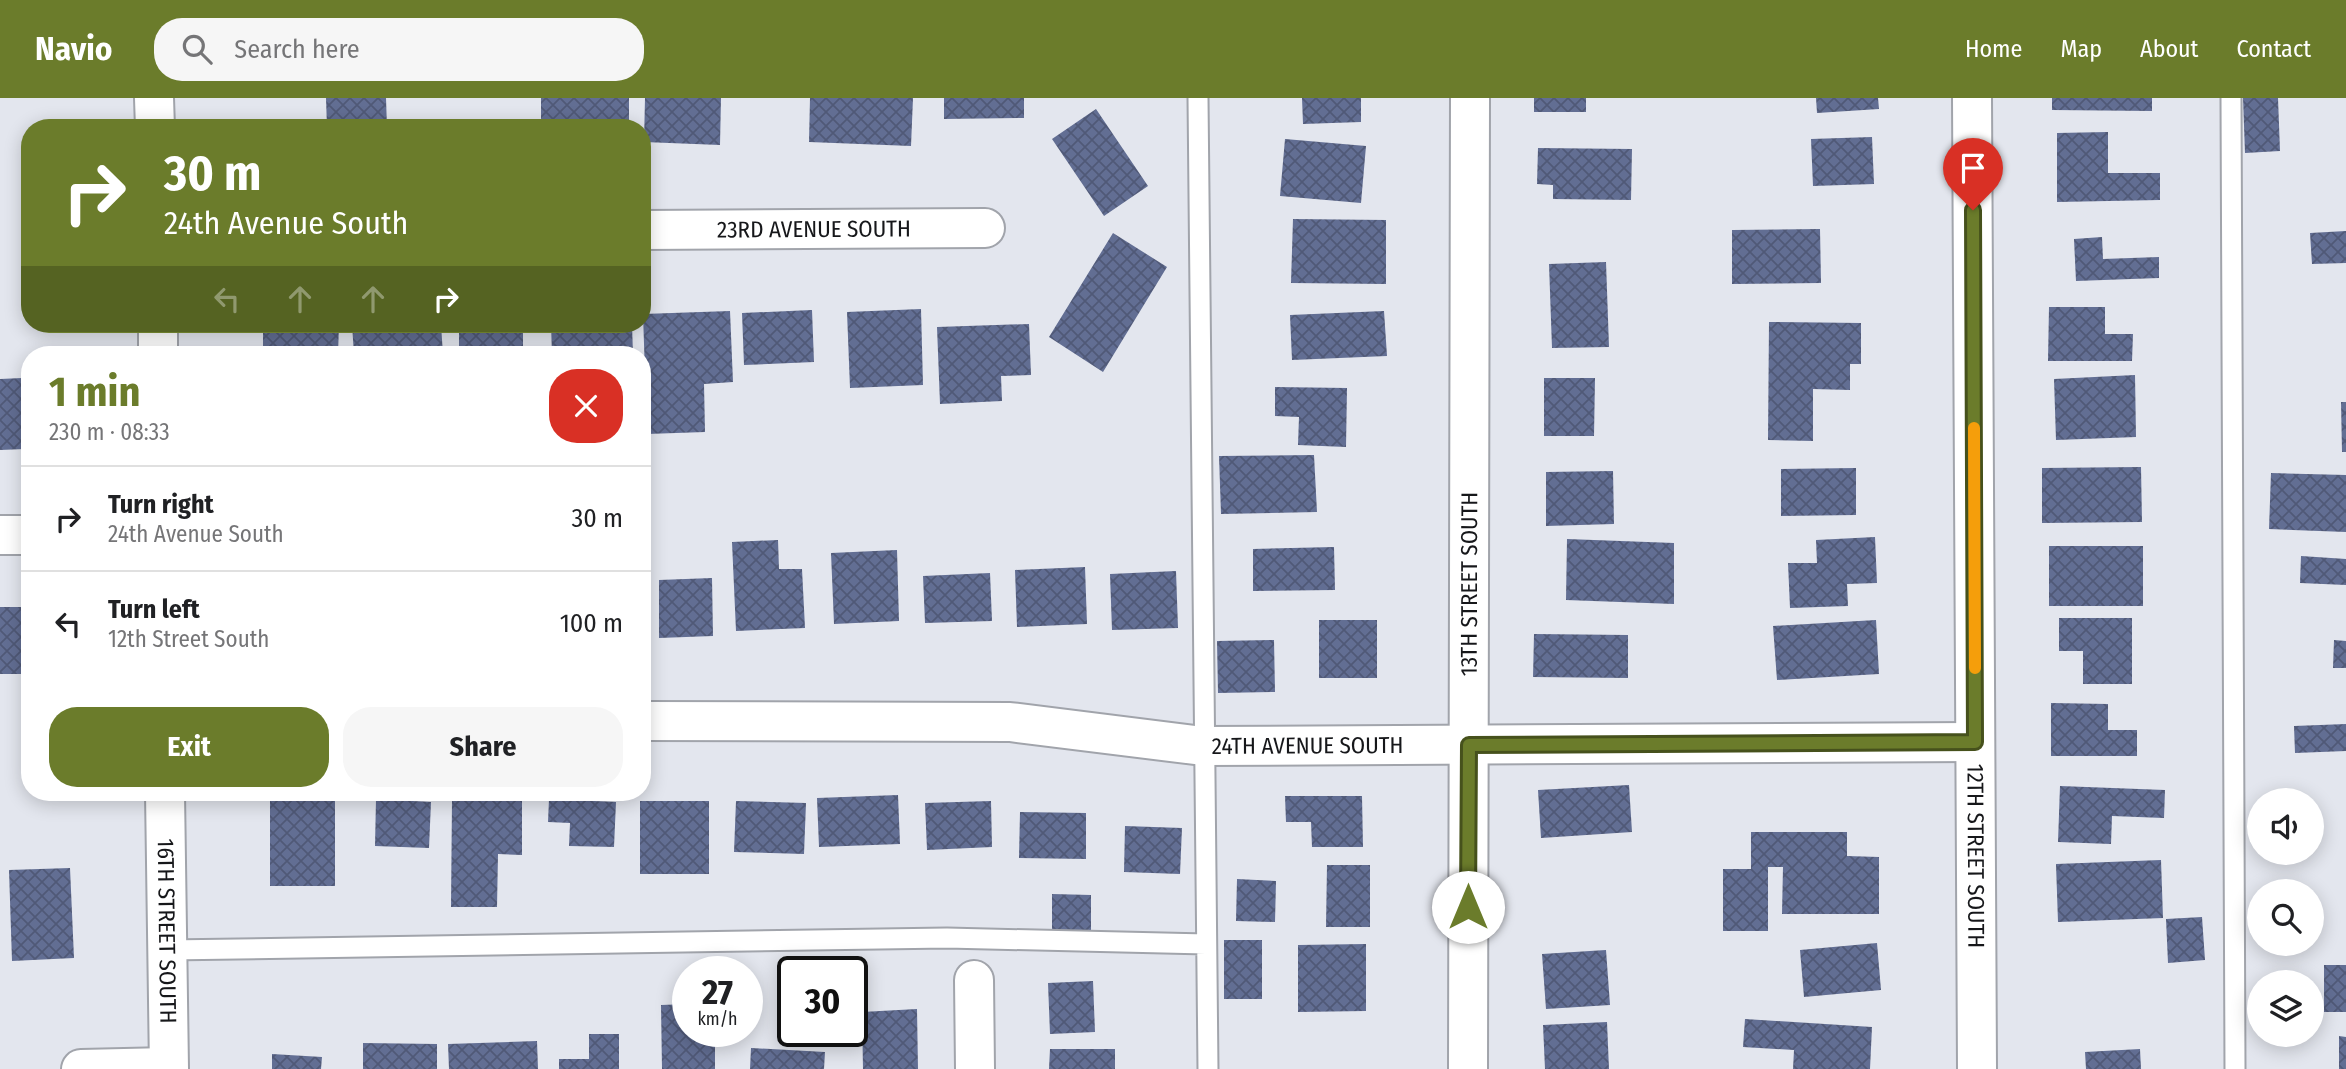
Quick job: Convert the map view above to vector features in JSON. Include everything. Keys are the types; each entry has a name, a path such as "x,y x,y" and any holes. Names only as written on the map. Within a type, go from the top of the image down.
{"street":[{"path":"154,98 155,119"},
{"name":"13TH STREET SOUTH","path":"1468,1069 1470,98"},
{"name":"12TH STREET SOUTH","path":"1972,98 1977,1069"},
{"name":"23RD AVENUE SOUTH","path":"651,230 985,228"},
{"path":"0,535 21,536"},
{"name":"24TH AVENUE SOUTH","path":"651,721 1010,722 1203,746 1975,742"},
{"name":"16TH STREET SOUTH","path":"165,801 169,1068"},
{"path":"974,980 975,1069"},
{"path":"81,1069 169,1068"}],"lane":[{"path":"1198,98 1208,1069"},
{"path":"2231,98 2235,1069"},
{"path":"167,950 947,938 1206,944"}],"building":[{"path":"326,98 386,98 387,119 327,119"},
{"path":"541,98 629,98 629,119 541,119"},
{"path":"645,98 721,98 720,145 651,142 651,119 645,119"},
{"path":"810,98 913,98 911,146 809,142"},
{"path":"944,98 1024,98 1024,118 944,119"},
{"path":"1302,98 1361,98 1361,122 1303,124"},
{"path":"1534,98 1586,98 1586,112 1534,112"},
{"path":"1816,98 1878,98 1879,109 1817,113"},
{"path":"2052,98 2152,98 2152,111 2052,110"},
{"path":"2243,98 2278,98 2280,151 2245,153"},
{"path":"1096,109 1148,186 1104,216 1052,139"},
{"path":"2108,132 2108,173 2160,173 2160,200 2057,202 2057,133"},
{"path":"1872,137 1874,184 1813,186 1811,139"},
{"path":"1285,139 1366,146 1361,203 1280,196"},
{"path":"1538,148 1632,149 1631,200 1553,199 1553,185 1537,184"},
{"path":"1293,219 1386,220 1386,284 1291,283"},
{"path":"1820,229 1821,283 1732,284 1732,230"},
{"path":"2346,231 2346,263 2312,264 2310,233"},
{"path":"1113,233 1167,267 1103,372 1049,337"},
{"path":"2102,237 2103,259 2159,257 2159,278 2076,281 2074,239"},
{"path":"1606,262 1609,347 1552,348 1549,264"},
{"path":"2049,307 2105,307 2105,334 2133,334 2132,361 2048,361"},
{"path":"921,309 923,385 850,388 847,312"},
{"path":"812,310 814,362 744,365 742,313"},
{"path":"730,311 733,382 704,384 705,432 651,434 651,346 644,346 644,333 651,333 651,314"},
{"path":"1384,311 1387,356 1292,360 1290,315"},
{"path":"1769,322 1861,323 1861,364 1850,364 1850,390 1813,389 1813,441 1768,440"},
{"path":"1029,324 1031,375 1001,376 1002,401 940,404 937,327"},
{"path":"263,333 339,333 338,346 263,346"},
{"path":"353,333 442,333 442,346 353,346"},
{"path":"459,333 523,333 523,346 459,346"},
{"path":"551,333 632,333 633,346 552,346"},
{"path":"2135,375 2136,437 2056,440 2054,379"},
{"path":"21,378 21,449 0,450 0,379"},
{"path":"1544,378 1595,378 1594,436 1544,436"},
{"path":"1275,387 1347,388 1346,447 1298,445 1299,417 1275,416"},
{"path":"2341,402 2346,402 2346,452 2342,452"},
{"path":"1314,455 1317,512 1221,514 1219,456"},
{"path":"2141,467 2142,522 2042,523 2042,468"},
{"path":"1856,468 1856,515 1781,516 1781,469"},
{"path":"1613,471 1614,524 1546,526 1546,472"},
{"path":"2271,473 2346,475 2346,532 2269,529"},
{"path":"1875,537 1877,583 1847,584 1848,606 1790,608 1788,563 1817,563 1816,540"},
{"path":"1567,539 1674,543 1674,604 1566,600"},
{"path":"778,540 779,569 802,569 805,628 736,631 732,542"},
{"path":"2049,546 2143,546 2143,606 2049,606"},
{"path":"1334,547 1335,590 1253,591 1253,549"},
{"path":"897,550 899,621 834,624 831,553"},
{"path":"2301,556 2346,559 2346,585 2300,583"},
{"path":"1085,567 1087,624 1017,627 1015,570"},
{"path":"1176,571 1178,628 1112,630 1110,574"},
{"path":"990,573 992,621 925,623 923,576"},
{"path":"712,578 713,636 659,638 659,580"},
{"path":"0,607 21,607 21,674 0,674"},
{"path":"2059,618 2132,618 2132,684 2083,684 2083,651 2059,651"},
{"path":"1319,620 1377,620 1377,678 1319,678"},
{"path":"1876,620 1879,674 1777,680 1773,626"},
{"path":"1534,634 1628,635 1628,678 1533,677"},
{"path":"1274,640 1275,692 1218,693 1217,641"},
{"path":"2334,640 2346,641 2346,668 2333,668"},
{"path":"2051,703 2108,704 2108,730 2137,730 2137,756 2051,756"},
{"path":"2346,724 2346,751 2295,753 2294,726"},
{"path":"1629,785 1632,832 1541,838 1538,790"},
{"path":"2060,786 2165,790 2164,818 2112,816 2111,844 2058,842"},
{"path":"898,795 900,844 819,847 817,798"},
{"path":"1285,796 1362,796 1363,847 1312,847 1311,822 1286,822"},
{"path":"270,801 335,801 335,886 270,886"},
{"path":"376,801 431,802 429,848 375,846"},
{"path":"452,801 522,801 522,855 498,854 497,907 451,907"},
{"path":"549,801 616,802 614,847 569,846 570,823 548,822"},
{"path":"640,801 709,801 709,874 640,874"},
{"path":"736,801 806,803 804,854 734,852"},
{"path":"991,801 992,847 927,850 925,803"},
{"path":"1020,812 1086,813 1086,859 1019,858"},
{"path":"1125,826 1182,828 1180,874 1124,872"},
{"path":"1751,832 1847,832 1847,856 1879,857 1879,914 1782,914 1783,867 1768,867 1768,931 1723,931 1723,869 1751,869"},
{"path":"2161,860 2163,918 2058,922 2056,864"},
{"path":"1327,865 1370,865 1370,927 1326,927"},
{"path":"70,868 74,958 12,961 9,870"},
{"path":"1237,879 1276,881 1275,922 1236,921"},
{"path":"1052,894 1091,895 1091,936 1052,936"},
{"path":"2202,917 2205,960 2168,963 2166,919"},
{"path":"1224,940 1262,940 1262,999 1224,999"},
{"path":"1877,943 1881,990 1804,997 1800,950"},
{"path":"1366,944 1366,1011 1298,1012 1298,945"},
{"path":"1606,950 1610,1005 1546,1009 1542,954"},
{"path":"2324,965 2346,965 2346,1012 2324,1012"},
{"path":"1093,981 1095,1032 1050,1034 1048,983"},
{"path":"661,1005 672,1005 672,1047 715,1047 715,1069 662,1069"},
{"path":"917,1009 918,1069 863,1069 863,1047 868,1047 868,1012"},
{"path":"1745,1019 1872,1027 1870,1069 1793,1069 1794,1050 1743,1047"},
{"path":"1607,1022 1609,1069 1545,1069 1543,1025"},
{"path":"589,1034 619,1034 619,1069 559,1069 559,1059 589,1059"},
{"path":"2339,1036 2346,1037 2346,1069 2339,1069"},
{"path":"537,1041 538,1069 449,1069 448,1044"},
{"path":"363,1043 437,1044 437,1069 363,1069"},
{"path":"751,1048 825,1052 824,1069 750,1069"},
{"path":"1050,1049 1115,1049 1115,1069 1049,1069"},
{"path":"2140,1049 2141,1069 2086,1069 2085,1052"},
{"path":"272,1054 322,1057 321,1069 272,1069"}],"slow traffic":[{"path":"1974,428 1975,668"}],"route":[{"path":"1468,907 1469,745 1975,742 1973,210"}]}
